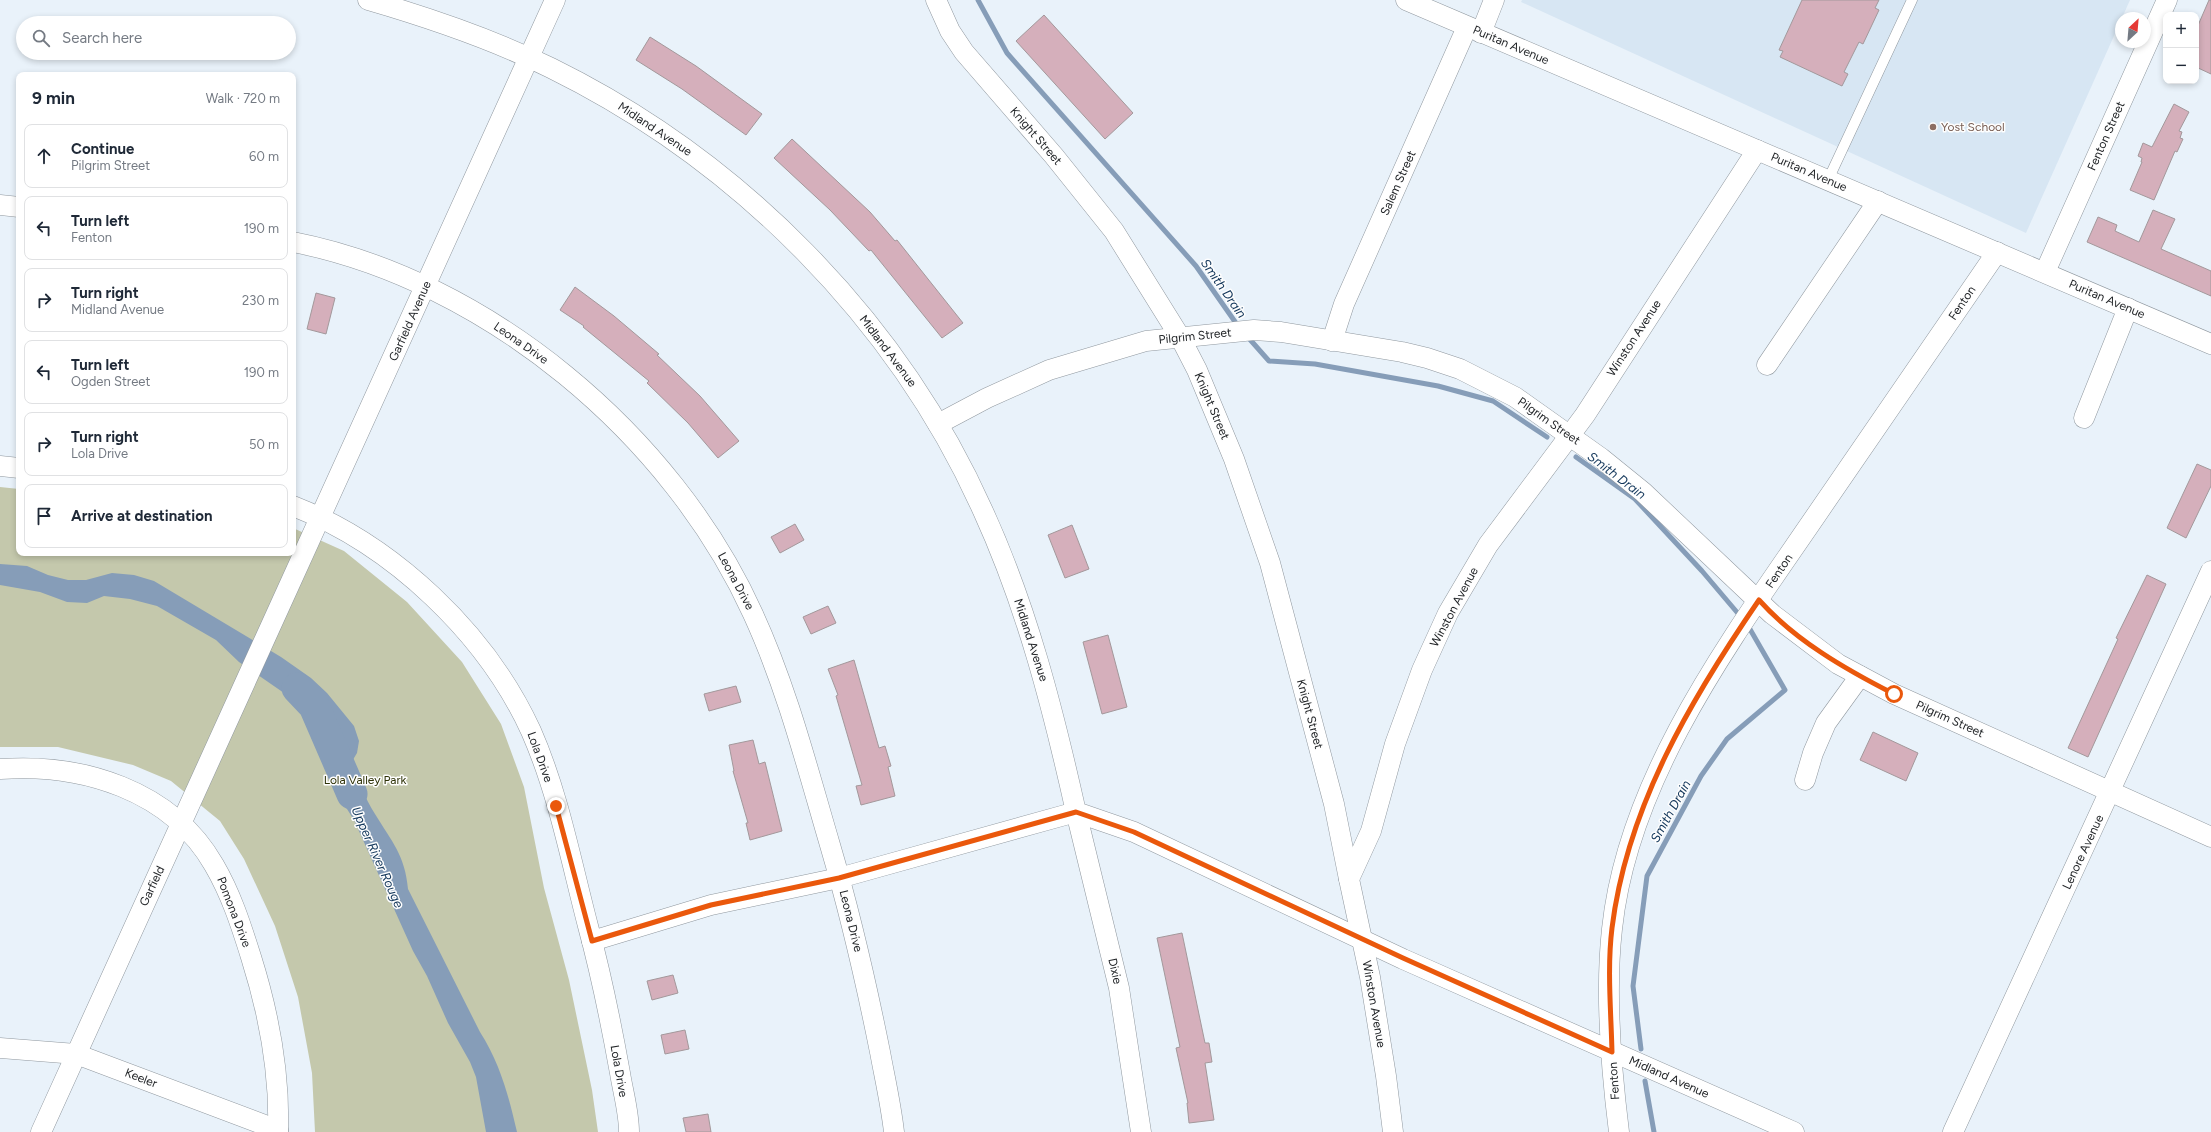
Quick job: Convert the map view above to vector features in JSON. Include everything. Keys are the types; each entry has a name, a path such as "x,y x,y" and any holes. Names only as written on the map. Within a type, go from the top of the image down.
{"street":[{"name":"Midland Avenue","path":"368,0 463,31 529,58 601,94 641,118 698,158 751,201 804,251 852,304 895,358 938,424 984,512 1020,604 1041,668 1076,812 1134,832 1361,938 1612,1052 1794,1132"},
{"name":"Garfield Avenue","path":"264,640 555,0"},
{"name":"Knight Street","path":"936,0 950,31 964,52 1054,156 1114,231 1180,337 1197,370 1234,459 1270,563 1334,804 1349,879"},
{"name":"Puritan Avenue","path":"1406,0 2211,344"},
{"name":"Salem Street","path":"1332,341 1344,304 1474,30 1494,0"},
{"name":"Fenton Street","path":"2045,272 2167,0"},
{"name":"Winston Avenue","path":"1393,1132 1385,1068 1349,879 1371,831 1395,744 1422,670 1448,613 1488,545 1570,436 1757,150"},
{"path":"1768,365 1878,201"},
{"path":"0,205 16,207"},
{"name":"Leona Drive","path":"296,243 357,259 449,298 491,322 532,349 569,378 605,410 639,444 693,510 736,580 772,657 796,727 839,878 866,982 894,1132"},
{"name":"Fenton","path":"1619,1132 1612,1052 1610,986 1612,928 1621,877 1636,826 1655,777 1680,726 1759,600 1997,252"},
{"path":"2084,418 2128,308"},
{"name":"Pilgrim Street","path":"938,424 987,398 1048,370 1146,341 1180,337 1254,330 1281,332 1402,352 1460,370 1515,397 1570,436 1643,492 1731,577 1759,600 1772,614 1819,651 1860,676 2110,792 2211,837"},
{"path":"0,466 16,468"},
{"name":"Lola Drive","path":"296,507 320,517 368,543 415,581 469,636 506,685 531,731 547,772 610,1014 629,1132"},
{"name":"Lenore Avenue","path":"1953,1132 2211,571"},
{"name":"Garfield","path":"41,1132 264,640"},
{"path":"1805,780 1813,753 1826,723 1860,676"},
{"name":"Pomona Drive","path":"0,769 43,769 95,778 125,787 152,801 181,823 196,838 214,863 227,889 238,915 260,988 273,1041 278,1087 278,1131"},
{"path":"592,941 711,905 839,878 1076,812"},
{"name":"Dixie","path":"1076,812 1119,988 1141,1132"},
{"name":"Keeler","path":"0,1048 76,1054 278,1131"}],"lane":[{"path":"1828,180 1912,0"}],"shaded area":[{"name":"Yost School","path":"1522,0 2130,0 2125,12 2115,12 2115,34 2026,233 1521,2"}],"green space":[{"name":"Lola Valley Park","path":"0,487 16,489 16,556 296,556 296,529 344,551 407,602 462,662 501,724 524,787 544,888 569,980 592,1090 598,1132 315,1132 312,1073 298,997 275,926 244,859 220,821 171,781 133,765 58,747 0,747"}],"water":[{"path":"0,564 27,566 48,575 68,580 86,580 112,573 134,575 154,581 281,657 311,678 327,693 354,726 359,741 357,753 351,763 368,802 397,849 404,867 408,889 493,1056 507,1093 517,1132 486,1132 476,1077 470,1062 448,1023 427,976 413,951 354,820 333,787 330,775 337,749 334,736 310,711 239,662 216,640 157,606 130,599 104,596 87,603 67,602 40,592 0,585"}],"building":[{"path":"1802,0 1879,0 1875,8 1879,10 1863,44 1859,42 1844,72 1848,74 1842,86 1780,57 1783,51 1779,50"},
{"path":"2209,0 2211,0 2211,74 2199,68 2199,23"},
{"path":"1044,15 1133,113 1105,139 1016,41"},
{"path":"650,37 696,66 762,114 746,135 682,89 636,60"},
{"path":"2174,104 2189,112 2179,131 2182,132 2180,138 2183,139 2177,152 2175,151 2154,200 2130,190 2142,162 2142,158 2138,156 2143,143 2152,147"},
{"path":"792,139 870,212 895,241 897,240 963,323 942,338 871,250 869,251 830,210 774,158"},
{"path":"2153,210 2175,219 2161,249 2211,271 2211,296 2087,242 2098,217 2117,225 2115,231 2139,242"},
{"path":"575,287 614,316 659,354 657,355 700,396 739,441 718,458 688,423 647,383 649,381 583,327 584,326 560,310"},
{"path":"316,293 335,298 326,334 307,329"},
{"path":"2197,464 2211,470 2211,486 2186,538 2167,528"},
{"path":"795,524 804,540 780,553 771,537"},
{"path":"1072,525 1089,569 1065,578 1048,535"},
{"path":"2147,575 2166,584 2088,757 2068,748 2118,639 2116,638"},
{"path":"828,606 836,623 811,634 803,617"},
{"path":"1108,635 1127,707 1102,714 1083,642"},
{"path":"854,660 879,748 885,746 891,766 888,767 895,796 861,805 856,786 862,785 836,696 838,695 828,669"},
{"path":"736,686 741,702 709,711 704,694"},
{"path":"1873,732 1918,753 1906,781 1860,760"},
{"path":"753,740 759,764 765,762 782,831 750,840 746,823 748,823 733,771 729,745"},
{"path":"1182,933 1205,1043 1209,1043 1212,1062 1205,1063 1214,1120 1189,1123 1188,1103 1176,1048 1180,1047 1157,938"},
{"path":"673,975 678,993 652,1000 647,981"},
{"path":"685,1030 689,1049 665,1054 661,1035"},
{"path":"708,1114 711,1132 686,1132 683,1118"}],"waterway":[{"name":"Smith Drain","path":"978,0 1007,53 1196,266 1238,326"},
{"name":"Smith Drain","path":"1246,335 1269,361 1315,364 1438,386 1493,401 1547,437"},
{"name":"Smith Drain","path":"1576,457 1635,499 1702,571 1741,617"},
{"name":"Smith Drain","path":"1641,1049 1633,986 1647,876 1701,776 1727,739 1785,690 1747,624"},
{"name":"Upper River Rouge","path":"297,688 314,706 352,794"},
{"name":"Smith Drain","path":"1645,1081 1654,1132"}],"place":[{"name":"Yost School","path":"1933,127"}],"route":[{"path":"556,806 592,941 711,905 839,878 1076,812 1134,832 1403,958 1612,1052 1610,986 1612,928 1621,877 1636,826 1655,777 1680,726 1742,624 1759,600 1772,614 1819,651 1838,664 1894,694"}]}
